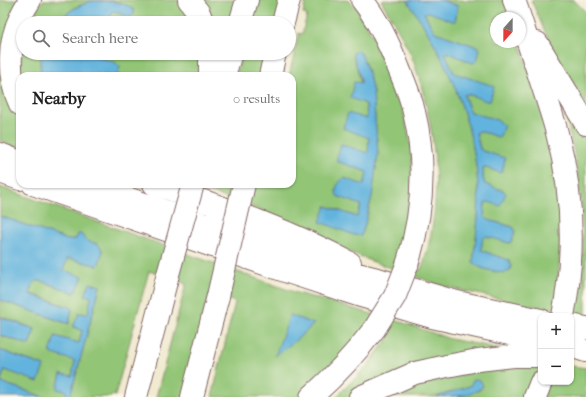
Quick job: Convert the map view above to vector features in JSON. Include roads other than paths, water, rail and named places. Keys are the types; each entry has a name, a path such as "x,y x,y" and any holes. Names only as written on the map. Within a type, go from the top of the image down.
{"highway":[{"path":"22,16 30,0"},
{"path":"190,0 200,16"},
{"path":"242,16 247,0"},
{"path":"285,16 289,0"},
{"path":"311,397 340,370 362,345 375,328 395,296 408,265 419,220 422,186 422,162 419,135 414,111 389,44 362,0"},
{"path":"516,6 586,124"},
{"path":"516,6 536,68 547,96 562,153 570,211 570,274 564,313"},
{"path":"16,30 10,58 12,80 16,92"},
{"path":"210,60 210,72"},
{"path":"225,72 229,60"},
{"path":"271,72 273,60"},
{"path":"0,154 16,160"},
{"path":"0,172 16,178"},
{"path":"45,188 269,266 361,296 432,317 538,340"},
{"path":"98,188 325,266 381,280 457,302 538,319"},
{"path":"165,188 254,219 290,234 331,252 381,280"},
{"path":"136,397 192,188"},
{"path":"192,397 218,296 243,188"},
{"path":"574,326 586,328"},
{"path":"574,347 586,351"},
{"path":"574,358 577,358 586,354"},
{"path":"360,397 415,373 478,360 514,356 538,356"},
{"path":"535,397 540,385"}],"water":[{"path":"407,0 441,0 458,6 455,22 429,12 424,13 435,32 480,49 477,61 473,63 446,52 445,53 454,73 494,86 489,102 468,94 464,95 470,112 497,120 504,125 500,136 498,137 480,131 476,133 480,149 505,158 501,173 483,167 483,178 485,184 506,193 500,206 489,202 485,203 484,216 488,220 513,227 515,231 512,241 509,243 485,236 483,237 481,250 509,260 511,265 510,271 504,273 487,270 479,267 473,262 477,224 478,186 471,136 464,112 445,65 434,43"},
{"path":"91,1 114,2 125,4 130,7 134,10 134,14 127,16 112,11 110,16 64,16 81,5"},
{"path":"357,50 361,53 369,75 373,93 378,154 372,196 361,236 354,235 320,222 326,206 357,217 361,205 337,196 336,191 338,184 344,178 364,185 367,172 336,161 341,144 368,153 369,138 343,128 348,113 367,119 366,104 350,98 354,82 362,83 353,55 353,53"},
{"path":"108,60 116,63 120,67 118,72 41,72 40,61"},
{"path":"0,216 68,240 76,239 78,234 81,234 87,241 98,244 103,251 98,266 68,258 63,270 83,277 75,293 41,281 36,281 32,285 30,294 72,308 69,324 0,300"},
{"path":"90,283 100,286 70,397 65,397 67,391 57,389 61,374 72,376 75,361 50,353 55,336 79,343 82,330 73,327 79,313 88,314 91,297 85,295"},
{"path":"290,315 314,324 275,356"},
{"path":"0,317 35,329 29,345 0,335"},
{"path":"0,350 44,366 38,382 5,370 0,382"},
{"path":"474,379 480,380 483,386 479,390 461,396 436,397 470,386"},
{"path":"0,382 44,397 0,397"}]}
